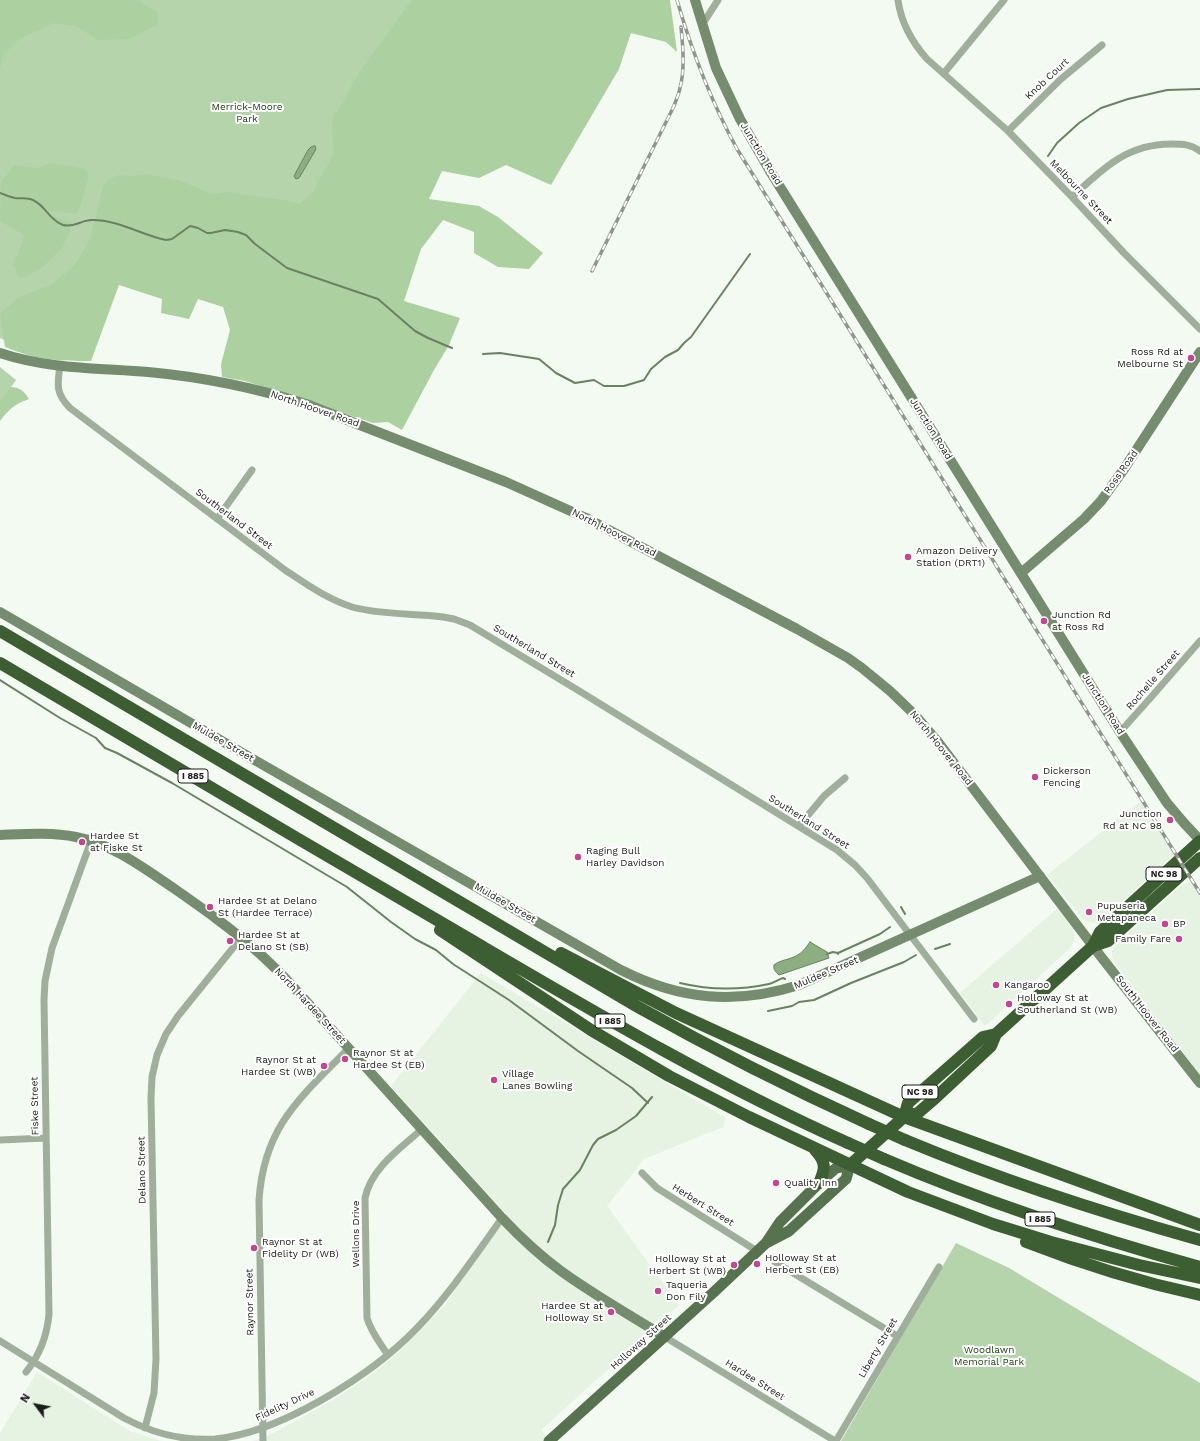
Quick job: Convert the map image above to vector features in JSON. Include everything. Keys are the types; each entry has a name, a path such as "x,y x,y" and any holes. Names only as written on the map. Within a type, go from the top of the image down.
{"highway":[{"name":"I 885","path":"0,631 690,1036 806,1096 905,1140 984,1171 1047,1194 1112,1215 1200,1240"},
{"name":"I 885","path":"0,663 379,887 678,1059 802,1123 953,1187 1038,1218 1104,1240 1200,1267"},
{"name":"Holloway Street","path":"850,1165 904,1117 918,1114 991,1046 996,1034 1093,946 1100,932 1200,841"},
{"name":"Holloway Street","path":"1093,946 1108,941 1200,858"},
{"path":"379,887 465,948 616,1046 692,1089 815,1149 908,1192 965,1214 1021,1233 1146,1267 1200,1278"},
{"path":"514,934 553,949 683,1016 904,1117 1200,1225"},
{"name":"Holloway Street","path":"904,1117 908,1103 920,1092 983,1037 996,1034"},
{"path":"933,1100 931,1113 932,1120 943,1130"},
{"path":"815,1149 821,1157 824,1166 820,1183"},
{"path":"965,1214 1005,1234 1076,1261 1200,1295"}],"main road":[{"name":"Holloway Street","path":"549,1441 665,1337 766,1243 789,1231 846,1179 850,1165 836,1168 780,1222 766,1243"}],"street":[{"name":"Junction Road","path":"695,0 716,68 740,119 770,171 1120,732 1167,803 1200,841"},
{"path":"702,25 718,0"},
{"name":"Melbourne Street","path":"898,0 902,16 912,39 927,58 1008,132 1200,329"},
{"path":"944,73 1004,0"},
{"name":"Knob Court","path":"1008,132 1062,79 1102,45"},
{"path":"1072,197 1113,161 1137,148 1161,144 1178,144 1190,145 1200,151"},
{"name":"Ross Road","path":"1021,573 1084,519 1101,501 1124,469 1200,352"},
{"name":"North Hoover Road","path":"0,353 23,360 60,366 148,372 235,384 278,395 353,421 512,485 573,512 631,540 823,643 848,658 874,678 902,702 922,723 950,757 1093,946"},
{"name":"Southerland Street","path":"60,366 58,390 62,400 70,408 298,578 336,601 352,607 454,619 483,632 837,850 856,865 974,1019"},
{"path":"217,518 252,470"},
{"name":"Muldee Street","path":"0,612 238,751 621,970 663,987 696,996 722,998 748,997 773,992 811,981 1040,876"},
{"name":"Rochelle Street","path":"1120,732 1200,641"},
{"path":"799,826 824,796 845,778"},
{"name":"North Hardee Street","path":"0,835 46,834 77,837 105,846 134,861 215,918 259,953 287,980 502,1218 528,1244 560,1271 665,1337"},
{"name":"Fiske Street","path":"26,1372 34,1361 46,1335 49,1314 44,1000 46,974 52,948 91,841"},
{"name":"Delano Street","path":"145,1428 154,1393 156,1359 151,1098 152,1077 157,1055 166,1034 178,1016 241,938"},
{"name":"South Hoover Road","path":"1093,946 1200,1083"},
{"name":"Raynor Street","path":"263,1441 258,1200 264,1166 274,1137 292,1108 314,1083 349,1048"},
{"name":"Wellons Drive","path":"388,1355 378,1342 368,1318 365,1198 375,1174 422,1129"},
{"path":"0,1140 46,1138"},
{"name":"Herbert Street","path":"642,1173 657,1188 757,1251"},
{"name":"Fidelity Drive","path":"0,1341 124,1418 145,1428 182,1438 224,1438 263,1428 310,1406 368,1371 417,1328 439,1304 462,1276 502,1218"},
{"path":"775,1262 897,1336"},
{"name":"Liberty Street","path":"835,1441 939,1267"},
{"name":"Hardee Street","path":"665,1337 835,1441"}],"shaded area":[{"path":"0,0 139,0 157,12 158,24 130,39 98,40 76,26 54,23 19,39 3,55 0,70"},
{"path":"412,0 670,0 677,52 666,42 631,33 619,69 551,185 506,165 479,178 442,171 429,199 479,206 498,217 543,253 529,269 498,267 474,253 474,232 443,220 421,249 404,301 460,318 449,345 402,430 388,422 373,423 245,381 222,377 221,364 230,330 223,307 198,299 189,319 161,313 162,299 119,285 91,361 47,359 27,355 5,347 0,314 18,298 52,284 75,265 90,239 102,190 107,180 119,175 131,176 145,174 179,180 212,194 227,192 290,201 299,204 313,192 334,152 332,132 333,118 362,68"},
{"path":"315,146 315,151 299,178 296,179 294,176 308,150"},
{"path":"50,163 85,169 89,175 81,204 76,214 53,211 45,213 71,223 69,234 61,249 43,267 24,278 17,276 16,268 12,265 23,242 24,235 0,221 1,182 14,165 38,168"},
{"path":"10,387 21,390 29,399 13,407 0,421 0,401"},
{"path":"1141,801 1174,854 1103,919 1093,923 1086,921 1047,875"},
{"path":"1191,881 1200,896 1200,1075 1115,963 1112,956 1114,947 1179,887"},
{"path":"1058,908 1073,929 1075,936 1070,948 985,1026 960,993"},
{"path":"810,942 827,952 829,958 779,975 776,972 774,965 798,955"},
{"path":"481,973 726,1118 723,1127 644,1159 607,1206 679,1305 541,1430 551,1441 253,1441 272,1434 338,1397 390,1360 444,1306 507,1215 391,1086"},
{"path":"37,1372 130,1431 161,1441 0,1441 0,1433"}],"green space":[{"name":"Merrick-Moore Park","path":"118,0 460,0 308,226 131,225 4,340 0,338 0,36"},
{"path":"0,367 16,380 0,403"},
{"name":"Woodlawn Memorial Park","path":"956,1243 1009,1268 1200,1383 1200,1441 841,1441"}],"waterway":[{"path":"1048,156 1057,143 1079,123 1101,108 1128,99 1167,90 1200,89"},
{"path":"0,193 9,197 31,199 41,206 54,220 67,226 88,220 112,222 166,240 172,239 190,226 207,233 225,230 238,232 246,235 255,244 287,268 378,299 415,331 452,348"},
{"path":"483,354 500,353 539,359 556,373 575,383 594,380 604,386 624,386 644,380 651,369 665,357 678,350 691,337 750,254"},
{"path":"0,680 60,718 96,738 105,748 172,783 347,887 415,939 436,950 453,964 509,1000 578,1051 632,1088 648,1103"},
{"path":"901,907 905,914"},
{"path":"838,954 880,934 890,927"},
{"path":"935,949 950,944"},
{"path":"827,954 833,952 838,953"},
{"path":"768,1011 792,1006 799,1002 814,1000 851,983 904,962 916,955"},
{"path":"680,983 702,987 736,988 769,984 783,978 785,979"},
{"path":"548,1242 555,1225 558,1205 563,1189 580,1170 593,1145 598,1139 616,1130 636,1116 652,1097"}],"railway":[{"path":"677,0 703,76 737,149 1200,893"},
{"path":"592,271 674,106 680,90 683,66 681,27"}],"place":[{"name":"Ross Rd at Melbourne St","path":"1191,358"},
{"name":"Amazon Delivery Station (DRT1)","path":"908,557"},
{"name":"Junction Rd at Ross Rd","path":"1044,621"},
{"name":"Dickerson Fencing","path":"1035,777"},
{"name":"Junction Rd at NC 98","path":"1170,820"},
{"name":"Hardee St at Fiske St","path":"82,842"},
{"name":"Raging Bull Harley Davidson","path":"578,857"},
{"name":"Hardee St at Delano St (Hardee Terrace)","path":"210,907"},
{"name":"Pupuseria Metapaneca","path":"1089,912"},
{"name":"BP","path":"1165,924"},
{"name":"Family Fare","path":"1179,939"},
{"name":"Hardee St at Delano St (SB)","path":"230,941"},
{"name":"Kangaroo","path":"996,985"},
{"name":"Holloway St at Southerland St (WB)","path":"1009,1004"},
{"name":"Raynor St at Hardee St (EB)","path":"345,1059"},
{"name":"Raynor St at Hardee St (WB)","path":"324,1066"},
{"name":"Village Lanes Bowling","path":"494,1080"},
{"name":"Quality Inn","path":"776,1183"},
{"name":"Raynor St at Fidelity Dr (WB)","path":"254,1248"},
{"name":"Holloway St at Herbert St (EB)","path":"757,1264"},
{"name":"Holloway St at Herbert St (WB)","path":"734,1265"},
{"name":"Taqueria Don Fily","path":"658,1291"},
{"name":"Hardee St at Holloway St","path":"611,1312"}]}
